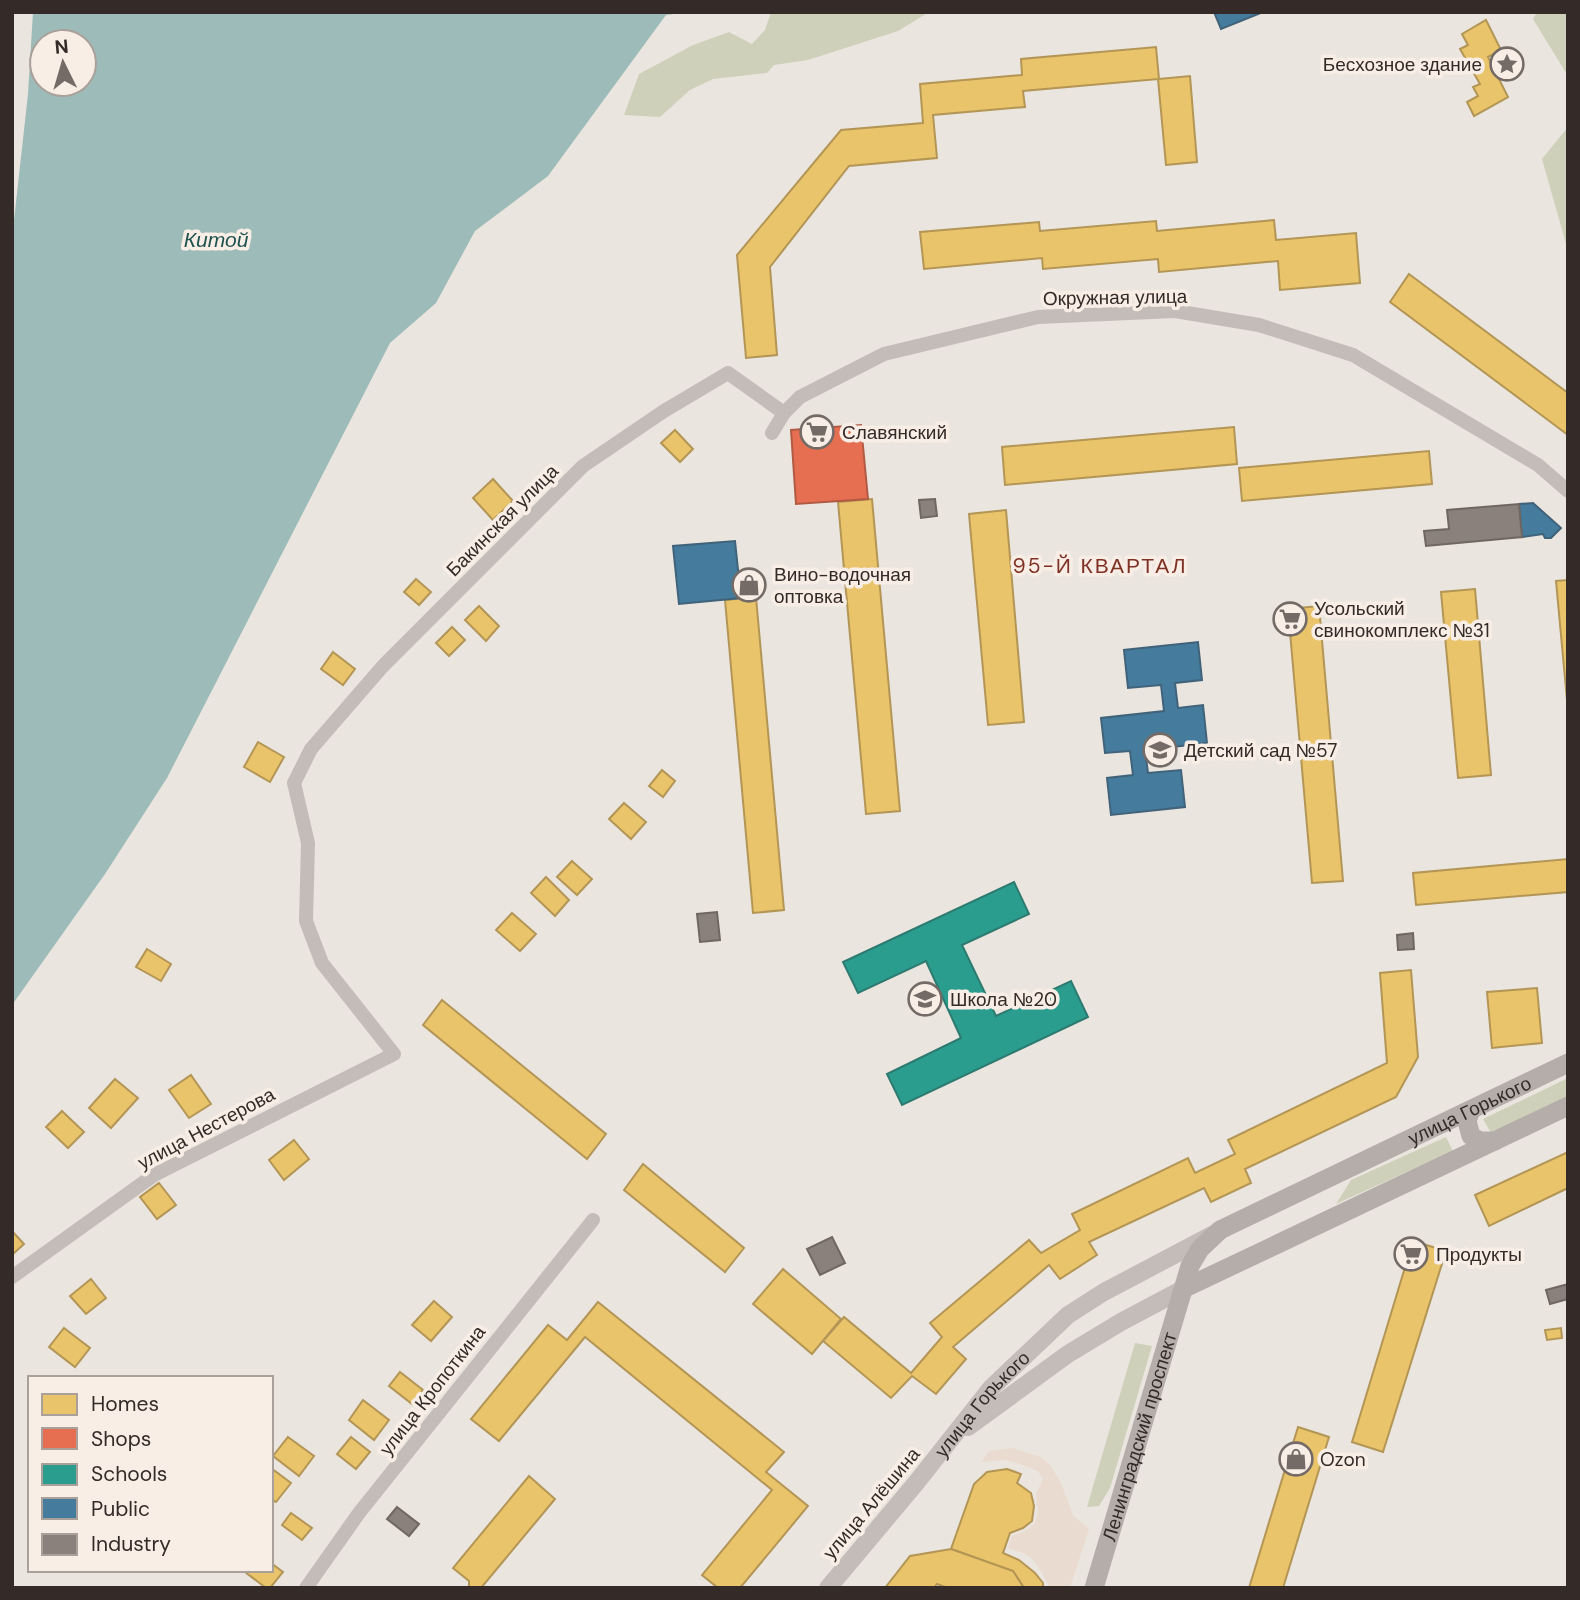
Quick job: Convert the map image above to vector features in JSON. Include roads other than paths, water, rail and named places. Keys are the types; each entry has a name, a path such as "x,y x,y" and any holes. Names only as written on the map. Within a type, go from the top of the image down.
{"main road":[{"name":"улица Горького","path":"1185,1287 1190,1266 1200,1249 1220,1230 1568,1063"},
{"name":"улица Горького","path":"1185,1287 1568,1106"},
{"path":"1471,1110 1467,1121 1471,1136 1480,1141 1495,1141"},
{"name":"Ленинградский проспект","path":"1094,1588 1185,1287"}],"street":[{"name":"Окружная улица","path":"783,413 800,397 884,354 1038,317 1175,311 1259,326 1353,355 1538,465 1568,491"},
{"name":"Бакинская улица","path":"394,1054 323,963 306,921 308,843 294,783 311,749 383,666 583,466 664,411 727,373 783,413"},
{"path":"772,433 783,413"},
{"name":"улица Нестерова","path":"12,1277 154,1175 394,1054"},
{"name":"улица Кропоткина","path":"306,1588 359,1513 593,1220"},
{"name":"улица Горького","path":"946,1444 992,1388 1068,1315 1104,1292 1220,1230"},
{"name":"улица Горького","path":"946,1444 1068,1354 1185,1287"},
{"name":"улица Алёшина","path":"828,1588 946,1444"}],"water":[{"name":"Китой","path":"33,12 689,12 666,15 548,176 475,231 436,303 390,343 167,778 105,874 12,1005 12,238 28,94 28,98 98,98 98,28 32,28"}],"place":[{"name":"Бесхозное здание","path":"1507,64"},
{"name":"Славянский","path":"817,432"},
{"name":"Вино-водочная оптовка","path":"749,585"},
{"name":"Усольский свинокомплекс №31","path":"1290,619"},
{"name":"Детский сад №57","path":"1160,750"},
{"name":"Школа №20","path":"925,999"},
{"name":"Продукты","path":"1411,1254"},
{"name":"Ozon","path":"1296,1459"}],"district":[{"name":"95-Й КВАРТАЛ","path":"1100,566"}]}
